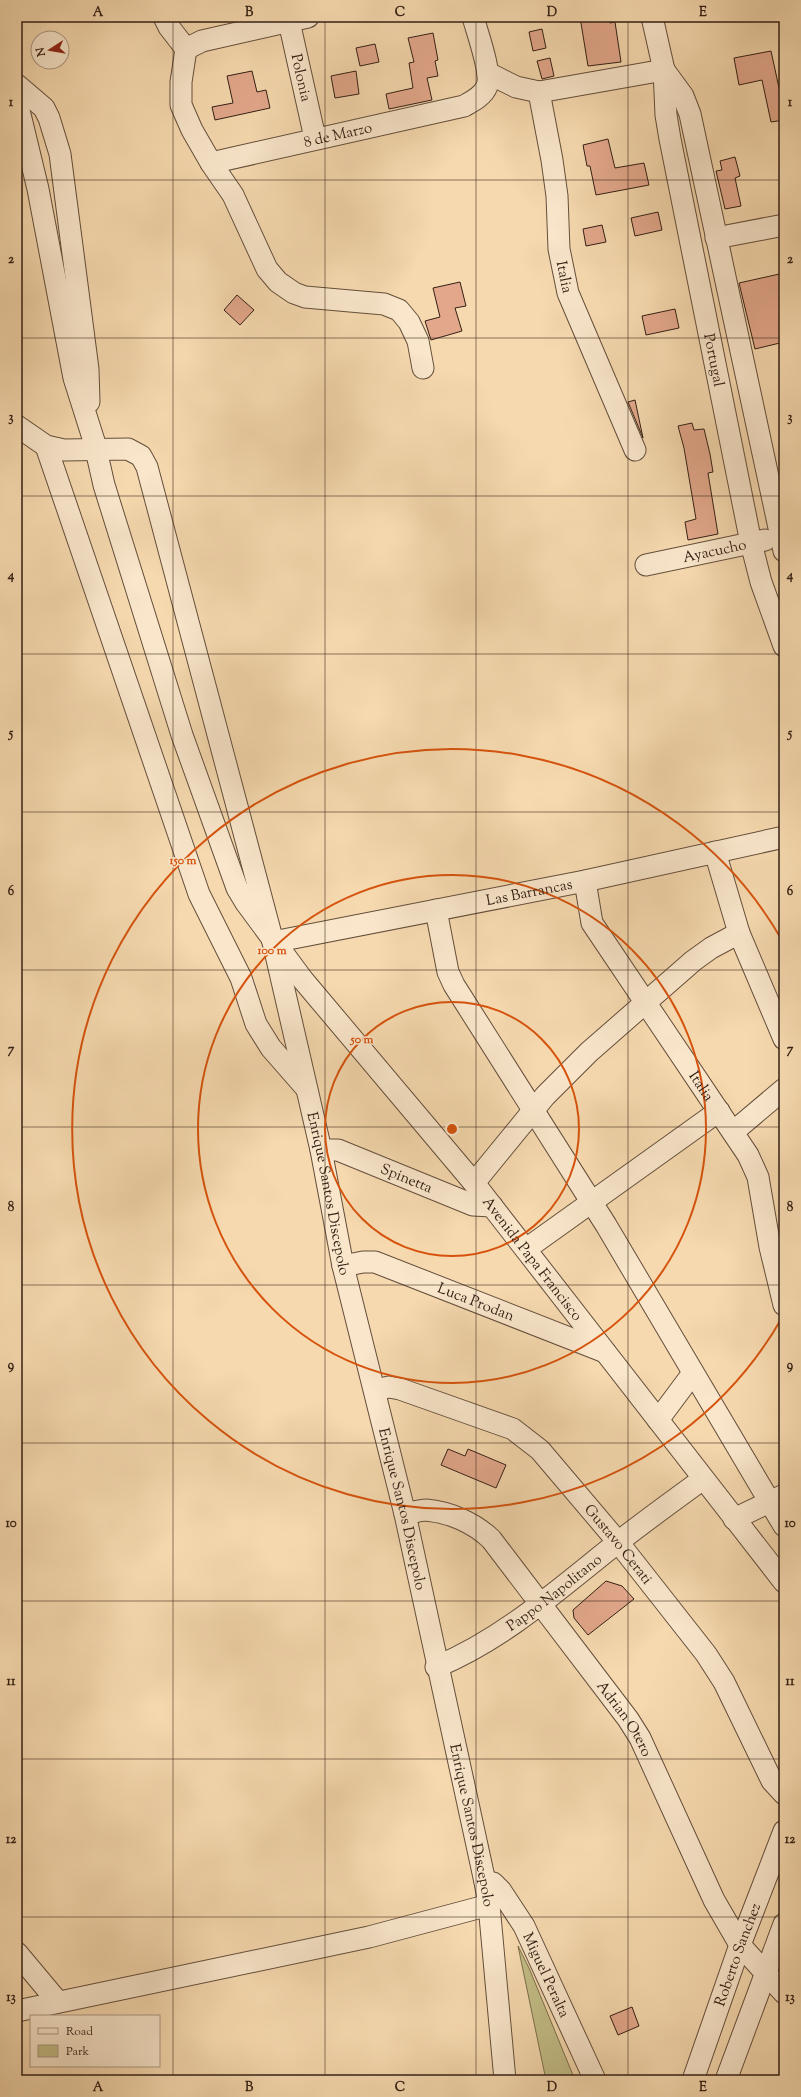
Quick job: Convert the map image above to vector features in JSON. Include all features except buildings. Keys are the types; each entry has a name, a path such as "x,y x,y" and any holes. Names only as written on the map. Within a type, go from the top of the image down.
{"street":[{"path":"164,17 169,27 186,49 181,82 181,105 211,163 233,195 267,269 278,282 294,293 305,296 384,304 399,310 409,322 418,341 423,368"},
{"path":"473,17 488,73 516,86 539,92 664,70"},
{"name":"Portugal","path":"652,17 664,70 666,115 670,139 751,543 761,582 784,646"},
{"path":"186,49 202,42 295,18"},
{"name":"Polonia","path":"295,18 315,138"},
{"name":"Portugal","path":"664,70 683,96 690,114 783,541"},
{"name":"8 de Marzo","path":"211,163 315,138 464,106 478,99 488,86 488,73"},
{"path":"17,85 44,108 49,118 60,154 88,369 89,425"},
{"name":"Italia","path":"539,92 552,160 557,196 559,249 568,293 635,450"},
{"name":"Avenida Papa Francisco","path":"17,102 38,189 74,378 96,448 104,485 182,735 237,888 273,942 303,980 474,1183 784,1582"},
{"path":"716,238 784,225"},
{"path":"17,426 46,446 199,894 241,978 256,1024 272,1048 307,1089"},
{"name":"Enrique Santos Discepolo","path":"46,446 64,450 96,448 128,449 140,456 147,467 273,942 321,1150 343,1266 405,1514 436,1667 485,1882 489,1905 505,2080"},
{"name":"Ayacucho","path":"646,565 751,543 783,541"},
{"name":"Las Barrancas","path":"273,942 585,881 784,837"},
{"path":"715,852 739,933 784,1039"},
{"name":"Italia","path":"585,881 592,923 748,1155 758,1177 770,1247 784,1305"},
{"path":"436,910 448,972 592,1202 693,1373 777,1498 784,1526"},
{"path":"474,1183 534,1109 589,1052 647,1003 693,961 711,948 739,933"},
{"path":"733,1132 784,1089"},
{"path":"526,1249 719,1110"},
{"name":"Spinetta","path":"321,1150 338,1150 473,1205 492,1206"},
{"name":"Luca Prodan","path":"343,1266 363,1262 375,1262 606,1352"},
{"path":"658,1420 693,1373"},
{"name":"Gustavo Cerati","path":"375,1390 389,1387 400,1389 513,1429 540,1450 618,1542 714,1665 728,1689 772,1781 784,1794"},
{"name":"Pappo Napolitano","path":"436,1667 464,1656 542,1603 618,1542 703,1479"},
{"path":"734,1519 777,1498"},
{"name":"Adrian Otero","path":"405,1514 426,1510 467,1521 481,1529 491,1539 542,1603 628,1719 640,1738 714,1900 740,1945 784,1993"},
{"name":"Roberto Sanchez","path":"693,2080 740,1945 784,1831"},
{"name":"Miguel Peralta","path":"485,1882 492,1883 501,1891 524,1926 595,2080"},
{"path":"17,2011 369,1937 489,1905"},
{"path":"726,2080 784,1924"},
{"path":"17,1954 58,2002"}],"green space":[{"path":"518,1946 529,1968 575,2080 546,2080"}]}
